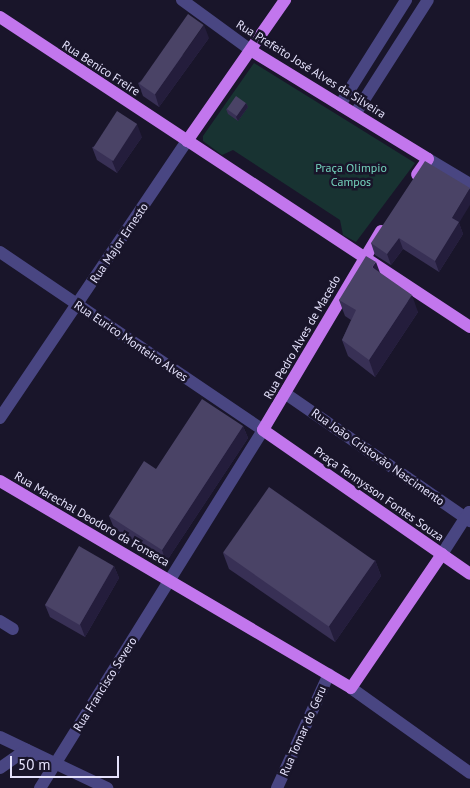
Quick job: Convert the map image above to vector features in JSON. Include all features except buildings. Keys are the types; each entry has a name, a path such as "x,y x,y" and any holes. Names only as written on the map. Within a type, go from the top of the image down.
{"main road":[{"path":"285,0 252,51 187,141 470,327"},
{"name":"Rua Benico Freire","path":"0,17 187,141"},
{"name":"Rua Prefeito José Alves da Silveira","path":"252,51 428,159"},
{"path":"412,184 428,159"},
{"path":"363,258 390,217"},
{"name":"Rua Pedro Alves de Macedo","path":"263,430 286,394 363,258"},
{"name":"Praça Tennysson Fontes Souza","path":"263,430 442,554 351,688"},
{"name":"Rua Marechal Deodoro da Fonseca","path":"0,481 170,581"},
{"path":"442,554 470,574"},
{"path":"170,581 351,688"}],"street":[{"name":"Rua Prefeito José Alves da Silveira","path":"182,0 252,51"},
{"path":"340,105 406,0"},
{"path":"355,114 428,0"},
{"name":"Rua Major Ernesto","path":"0,418 187,141"},
{"path":"428,159 470,184"},
{"name":"Rua Eurico Monteiro Alves","path":"0,252 263,430"},
{"name":"Rua João Cristovão Nascimento","path":"286,394 468,517"},
{"path":"170,581 263,430"},
{"path":"442,554 468,517"},
{"name":"Rua Francisco Severo","path":"40,788 170,581"},
{"path":"0,621 13,629"},
{"name":"Rua Tomar do Geru","path":"277,788 329,674"},
{"path":"351,688 470,773"},
{"path":"0,737 107,788"},
{"path":"0,768 26,750"}],"green space":[{"name":"Praça Olimpio Campos","path":"254,63 415,163 356,242 343,235 340,220 233,150 222,155 203,141 203,136"}]}
